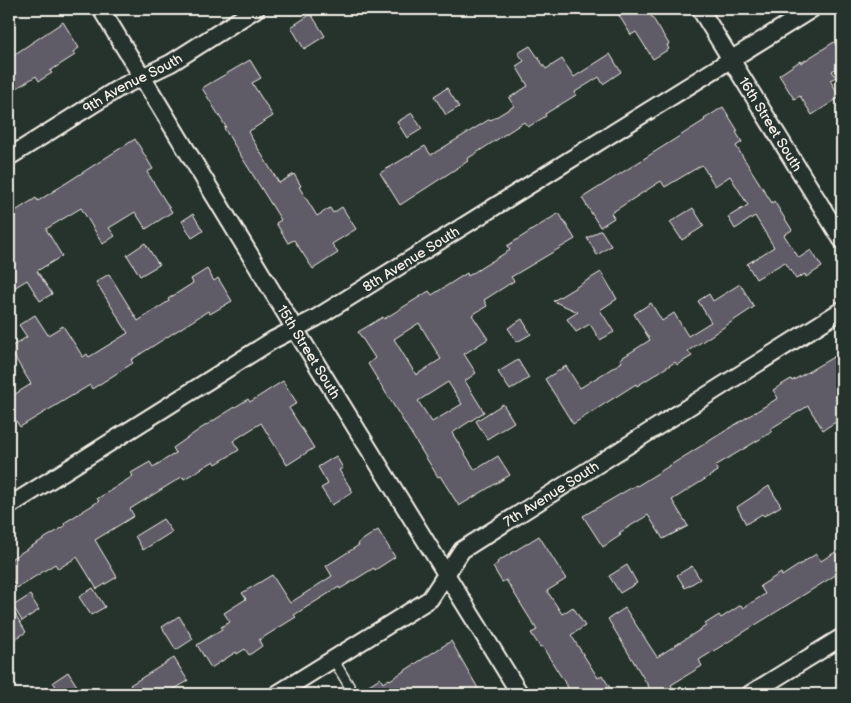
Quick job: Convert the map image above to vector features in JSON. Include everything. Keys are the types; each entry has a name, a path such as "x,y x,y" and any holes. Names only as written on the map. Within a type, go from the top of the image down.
{"street":[{"name":"15th Street South","path":"101,9 520,694"},
{"name":"9th Avenue South","path":"9,158 119,88 171,63 256,9"},
{"name":"16th Street South","path":"700,9 842,240"},
{"name":"8th Avenue South","path":"9,506 265,345 316,318 812,9"},
{"name":"7th Avenue South","path":"277,694 430,598 462,550 842,310"},
{"path":"750,694 842,637"}],"lane":[{"path":"333,659 354,694"}],"building":[{"path":"615,9 647,9 669,44 667,45 669,49 653,59 636,32 631,35"},
{"path":"311,14 325,36 304,49 291,27"},
{"path":"63,22 79,48 73,52 75,55 50,71 52,73 39,81 36,76 9,93 9,58"},
{"path":"834,42 842,55 842,65 832,71 836,77 830,80 840,97 812,115 800,96 794,99 779,75"},
{"path":"530,46 546,69 562,59 574,77 610,54 621,72 603,84 599,77 575,92 576,95 528,127 524,122 400,205 380,173 425,146 431,155 514,106 509,98 528,86 516,66 524,61 518,53"},
{"path":"250,60 261,78 252,83 273,116 248,132 279,183 294,174 301,186 299,187 317,216 330,208 333,213 342,207 356,229 332,244 338,253 313,269 294,240 288,243 276,223 281,220 224,128 226,127 202,88"},
{"path":"447,88 459,107 446,115 434,96"},
{"path":"723,107 738,131 736,132 742,142 736,146 772,203 774,201 792,230 784,235 799,258 811,250 822,267 806,277 805,274 796,279 785,262 756,279 747,264 774,247 755,216 735,229 728,217 748,205 730,176 715,186 702,165 665,187 661,181 611,213 614,218 600,227 582,198"},
{"path":"412,113 422,129 407,138 397,122"},
{"path":"135,139 153,169 147,172 172,212 146,229 135,212 109,228 115,236 103,244 81,208 46,229 62,256 37,271 52,294 40,301 27,280 9,291 9,215 36,198 38,201"},
{"path":"693,208 704,226 682,240 670,222"},
{"path":"559,213 575,239 511,277 514,281 484,300 487,306 472,315 488,339 464,354 476,373 465,381 484,412 452,433 475,470 498,456 510,475 459,506 440,476 438,477 368,364 375,358 358,332 383,317 384,319 429,291 432,295 467,273 468,276 510,250 507,246","holes":["419,323 441,359 416,375 394,339","448,382 462,404 432,422 418,401"]},
{"path":"193,214 203,231 192,238 182,221"},
{"path":"601,230 611,246 597,255 587,238"},
{"path":"145,243 159,265 140,276 127,255"},
{"path":"207,269 214,281 218,278 232,301 210,314 208,311 131,360 133,363 92,389 90,385 20,427 9,410 9,398 31,384 9,348 27,337 19,325 35,315 48,335 63,326 83,357 87,354 89,357 128,333 96,282 109,274 138,321 193,283 191,279"},
{"path":"601,272 617,299 600,310 614,332 600,340 590,324 576,332 567,319 578,312 553,301"},
{"path":"740,284 754,307 688,351 692,356 677,365 675,362 637,386 636,384 573,424 545,379 566,366 580,388 622,362 620,359 650,340 634,314 651,303 662,321 674,313 688,336 711,322 698,301 709,294 713,301"},
{"path":"522,319 531,334 517,342 508,328"},
{"path":"842,352 842,413 837,416 839,420 823,430 808,406 770,429 772,432 715,466 718,471 672,500 688,526 663,539 648,515 619,533 621,535 603,547 583,516 637,486 778,398 773,390"},
{"path":"518,360 529,378 510,390 498,372"},
{"path":"283,381 297,403 289,408 314,448 287,465 261,423 233,441 239,450 216,464 214,461 184,479 183,477 180,478 130,509 134,516 95,540 117,577 97,589 77,557 58,569 55,564 17,588 9,575 9,560 65,526 64,523 99,501 97,499 133,476 131,473 150,462 153,467 176,453 173,448 200,429 248,399 250,402"},
{"path":"503,404 514,422 487,439 476,421"},
{"path":"336,456 343,468 339,470 353,492 332,505 321,488 328,484 318,467"},
{"path":"769,486 781,506 764,516 762,514 746,524 737,507"},
{"path":"163,519 172,532 143,550 135,536"},
{"path":"378,530 395,557 340,589 339,587 294,615 296,617 259,640 262,646 249,655 245,649 237,654 236,652 211,668 197,645 230,622 224,613 246,599 242,593 272,575 290,603 332,576 326,566 359,545 358,543"},
{"path":"539,536 566,579 547,591 562,614 573,607 585,626 571,635 598,678 602,675 614,694 572,694 542,646 540,647 531,633 537,630 506,580 502,582 493,567 497,562"},
{"path":"842,548 842,571 699,660 702,666 671,685 673,688 664,694 653,694 608,619 625,608 657,657 706,626 705,624 719,615 721,618 741,605 743,608 765,594 760,586 781,573 782,576 816,554 821,561"},
{"path":"627,565 637,583 620,593 609,576"},
{"path":"692,566 700,579 685,588 677,575"},
{"path":"93,588 105,607 91,615 79,597"},
{"path":"30,595 39,610 22,621 13,606"},
{"path":"9,604 26,632 9,643"},
{"path":"179,616 193,639 176,650 162,627"},
{"path":"451,641 479,690 472,694 360,694 359,691 380,678 383,683 390,680"},
{"path":"174,658 188,681 166,694 135,694 130,685"},
{"path":"68,672 82,694 61,694 53,682"}]}
